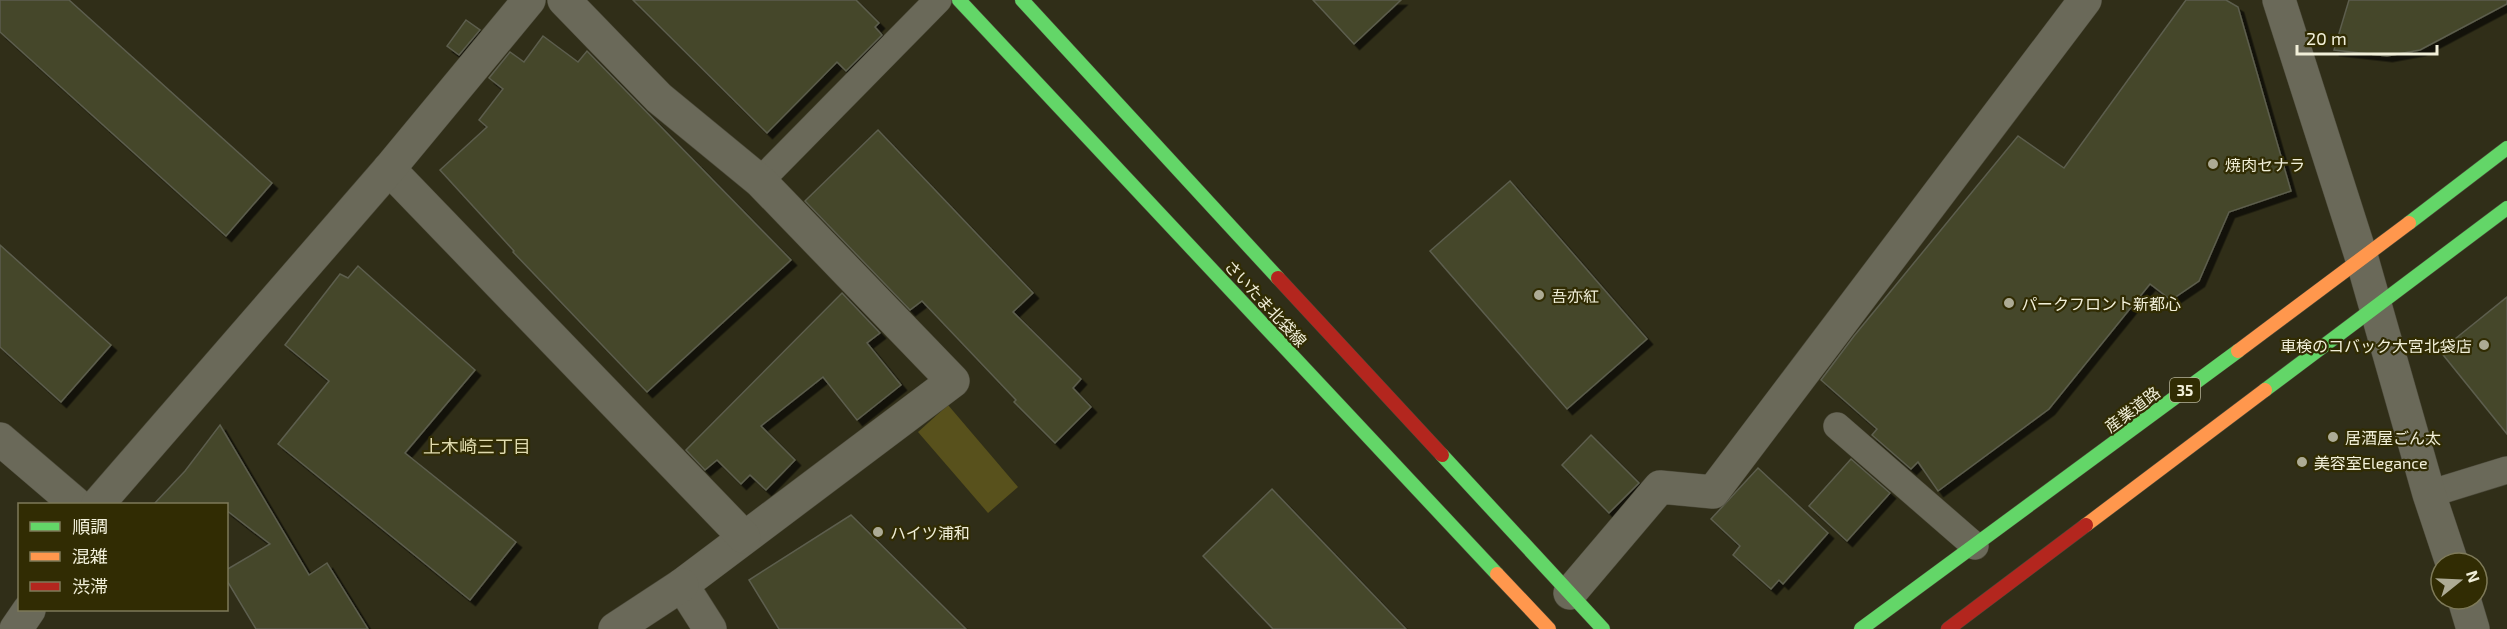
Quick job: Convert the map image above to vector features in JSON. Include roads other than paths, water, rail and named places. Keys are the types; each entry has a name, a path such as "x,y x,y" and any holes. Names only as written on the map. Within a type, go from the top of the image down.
{"main road":[{"name":"さいたま北袋線","path":"959,0 1548,629"},
{"name":"さいたま北袋線","path":"1022,0 1604,629"},
{"name":"産業道路","path":"1860,629 2362,259 2507,148"},
{"path":"1948,629 2507,208"}],"street":[{"path":"99,503 389,169 529,0"},
{"path":"564,0 659,98 760,181 953,381 682,585 615,629"},
{"path":"1570,593 1660,487 1713,492 2085,0"},
{"path":"2279,0 2377,307 2429,494 2448,551"},
{"path":"389,169 744,537"},
{"path":"0,439 75,503"},
{"path":"682,585 710,629"},
{"path":"16,629 28,611"},
{"path":"2468,611 2473,629"}],"lane":[{"path":"760,181 938,0"},
{"path":"1837,426 1975,546"},
{"path":"2429,494 2507,470"}],"place":[{"name":"焼肉セナラ","path":"2213,164"},
{"name":"吾亦紅","path":"1539,295"},
{"name":"パークフロント新都心","path":"2009,303"},
{"name":"車検のコバック大宮北袋店","path":"2484,345"},
{"name":"居酒屋ごん太","path":"2333,437"},
{"name":"美容室Elegance","path":"2302,462"},
{"name":"ハイツ浦和","path":"878,532"}],"district":[{"name":"上木崎三丁目","path":"477,446"}]}
